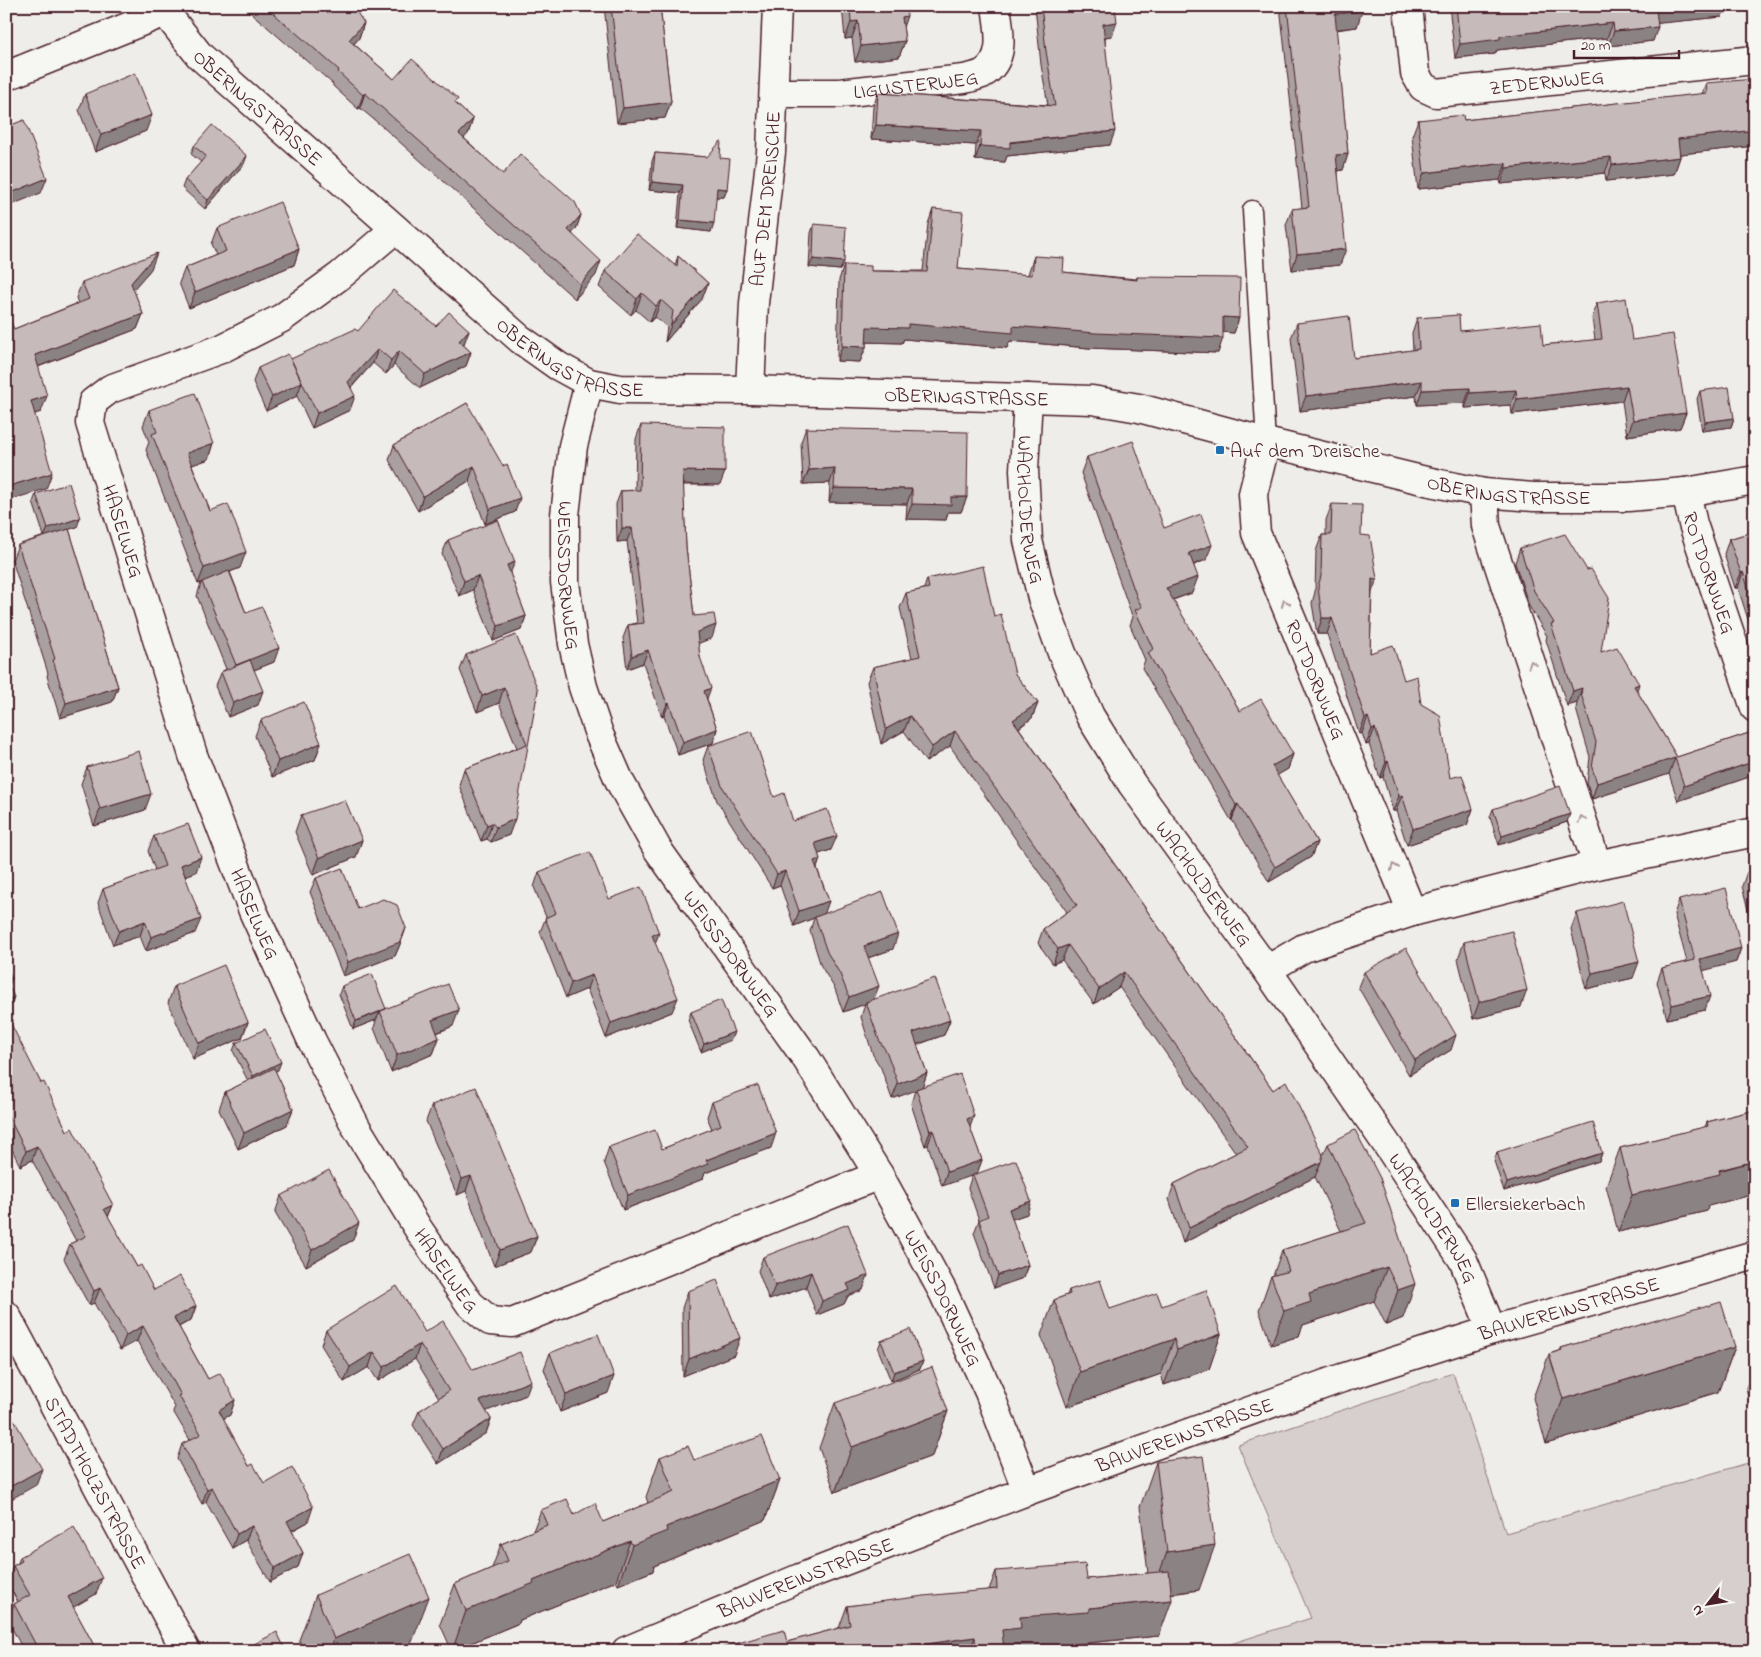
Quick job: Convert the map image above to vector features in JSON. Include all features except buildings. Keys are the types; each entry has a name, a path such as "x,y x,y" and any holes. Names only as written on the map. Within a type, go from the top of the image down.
{"street":[{"name":"AUF DEM DREISCHE","path":"750,390 754,303 771,152 777,6"},
{"name":"LIGUSTERWEG","path":"774,93 840,93 964,79 982,74 995,62 1000,44 996,6"},
{"name":"ZEDERNWEG","path":"1408,6 1415,73 1423,86 1436,93 1755,60"},
{"name":"OBERINGSTRASSE","path":"6,76 168,9 200,56 520,339 558,366 589,383 620,389 750,390 1092,400 1139,408 1266,442 1426,481 1484,493 1534,497 1628,498 1686,492 1755,480"},
{"name":"HASELWEG","path":"395,229 341,275 282,318 222,349 110,390 93,402 90,422 193,755 252,912 312,1041 356,1127 419,1230 470,1304 490,1321 512,1323 879,1175"},
{"name":"WEISSDORNWEG","path":"589,383 572,456 565,515 564,582 573,644 583,687 599,734 620,782 658,850 806,1058 879,1175 947,1300 989,1392 1027,1491"},
{"name":"WACHOLDERWEG","path":"1028,398 1024,470 1028,540 1042,598 1062,654 1090,716 1132,784 1267,970 1390,1149 1463,1260 1492,1330"},
{"name":"ROTDORNWEG","path":"1266,442 1253,494 1256,532 1412,912"},
{"name":"ROTDORNWEG","path":"1686,492 1693,524 1755,708"},
{"path":"1484,493 1486,526 1597,865"},
{"path":"1267,970 1304,948 1412,912 1597,865 1755,832"},
{"name":"BAUVEREINSTRASSE","path":"626,1651 800,1578 1027,1491 1342,1378 1492,1330 1755,1255"},
{"name":"STADTHOLZSTRASSE","path":"6,1315 186,1651"}],"lane":[{"path":"1252,210 1266,442"}],"shaded area":[{"path":"1453,1373 1506,1533 1755,1461 1755,1651 1209,1651 1311,1618 1238,1445"}],"place":[{"name":"Auf dem Dreische","path":"1220,450"},
{"name":"Ellersiekerbach","path":"1455,1203"}]}
